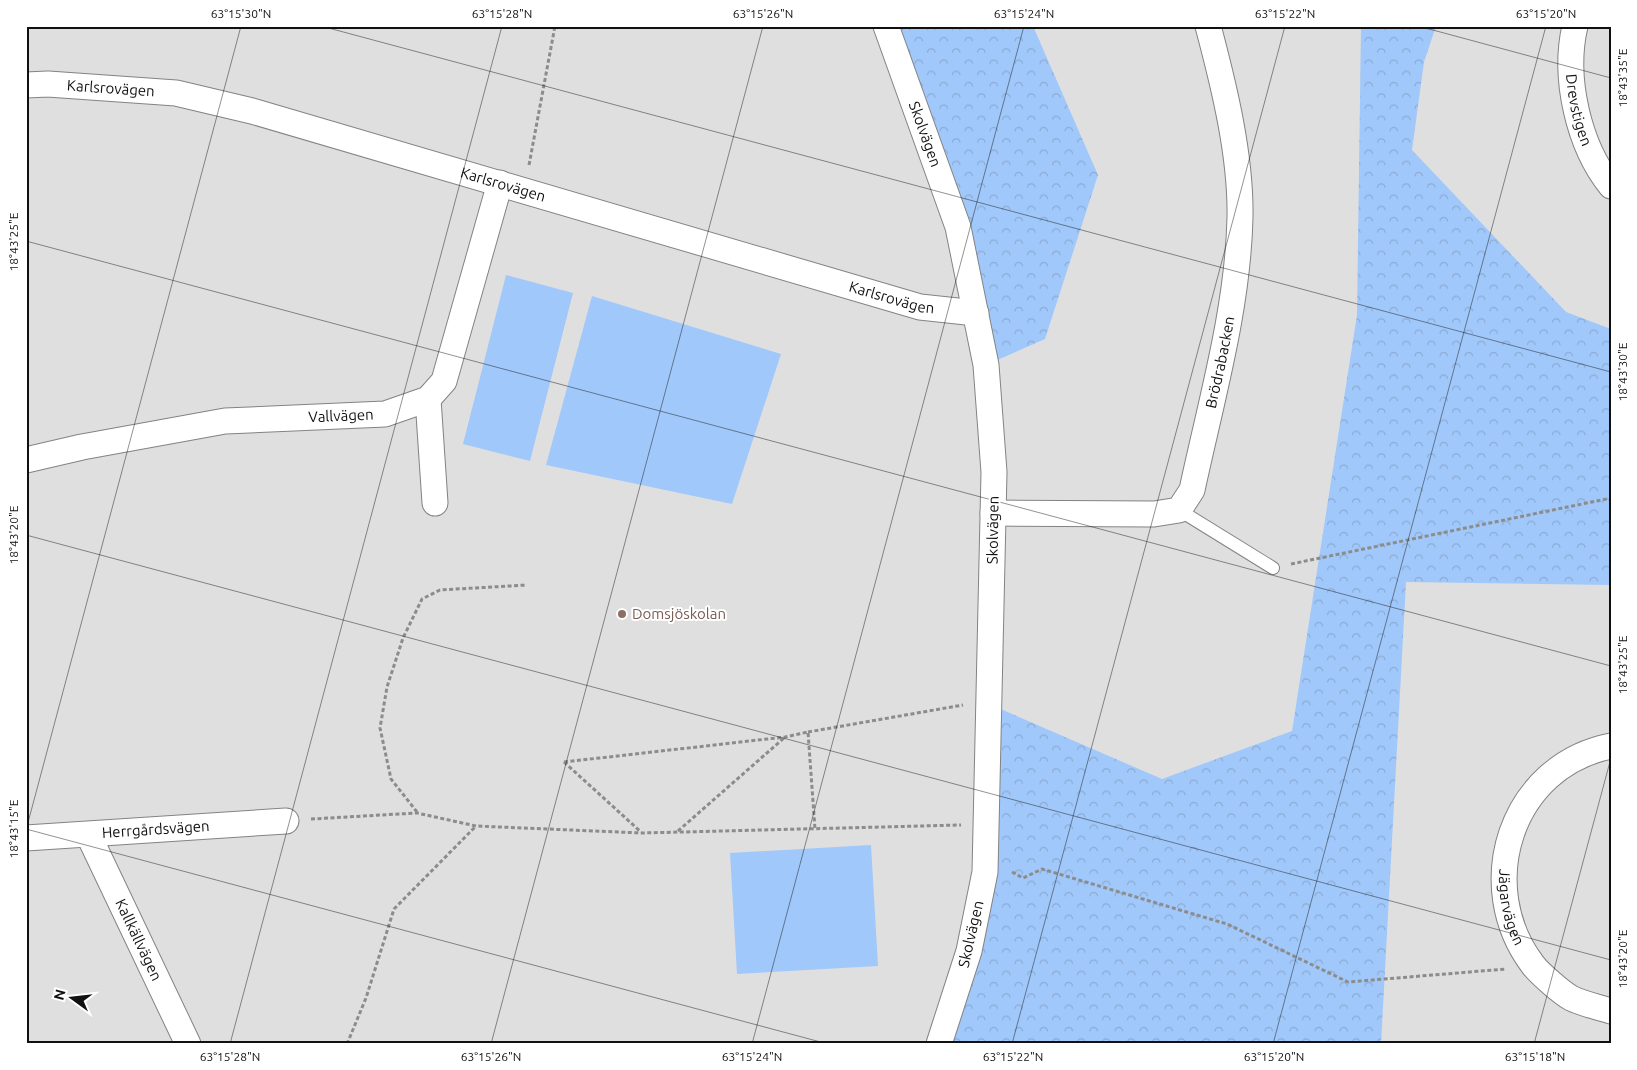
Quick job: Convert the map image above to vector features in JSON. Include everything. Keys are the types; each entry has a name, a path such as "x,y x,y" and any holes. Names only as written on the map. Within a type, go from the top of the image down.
{"street":[{"name":"Skolvägen","path":"886,26 958,227 986,365 994,472 986,859 969,951 939,1044"},
{"name":"Brödrabacken","path":"1179,510 1192,490 1228,319 1240,216 1227,98 1208,26"},
{"name":"Drevstigen","path":"1575,26 1572,82 1580,130 1602,175 1611,186"},
{"name":"Karlsrovägen","path":"26,85 48,84 176,94 252,110 920,307 976,313"},
{"path":"435,503 428,399 444,381 500,183"},
{"name":"Vallvägen","path":"26,460 82,447 225,421 385,414 428,399"},
{"path":"993,513 1154,514 1179,510"},
{"name":"Jägarvägen","path":"1611,746 1593,749 1563,766 1536,788 1518,815 1507,847 1503,886 1512,929 1534,966 1570,997 1611,1011"},
{"name":"Herrgårdsvägen","path":"26,838 89,836 286,821"},
{"name":"Kallkällvägen","path":"89,836 188,1044"}],"lane":[{"path":"1179,510 1272,568"}],"path":[{"path":"524,191 555,26"},
{"path":"1272,568 1611,498"},
{"path":"417,813 391,779 380,728 387,688 403,638 422,599 440,590 527,585"},
{"path":"642,833 564,762 785,737 950,706 989,704"},
{"path":"808,732 815,829"},
{"path":"677,832 785,737"},
{"path":"286,821 417,813 476,826 642,833 987,825"},
{"path":"346,1044 366,998 394,909 476,826"},
{"path":"986,859 1023,878 1042,869 1227,924 1348,982 1534,966"}],"green space":[{"path":"886,26 1033,26 1098,175 1045,339 986,365"},
{"path":"1361,26 1436,26 1424,62 1412,150 1566,312 1611,329 1611,585 1406,582 1381,1044 939,1044 969,951 989,704 1162,779 1292,731 1357,315"},
{"path":"506,275 573,293 530,461 463,444"},
{"path":"592,296 781,354 732,504 546,465"},
{"path":"871,845 878,966 737,974 730,853"}],"place":[{"name":"Domsjöskolan","path":"622,614"}]}
